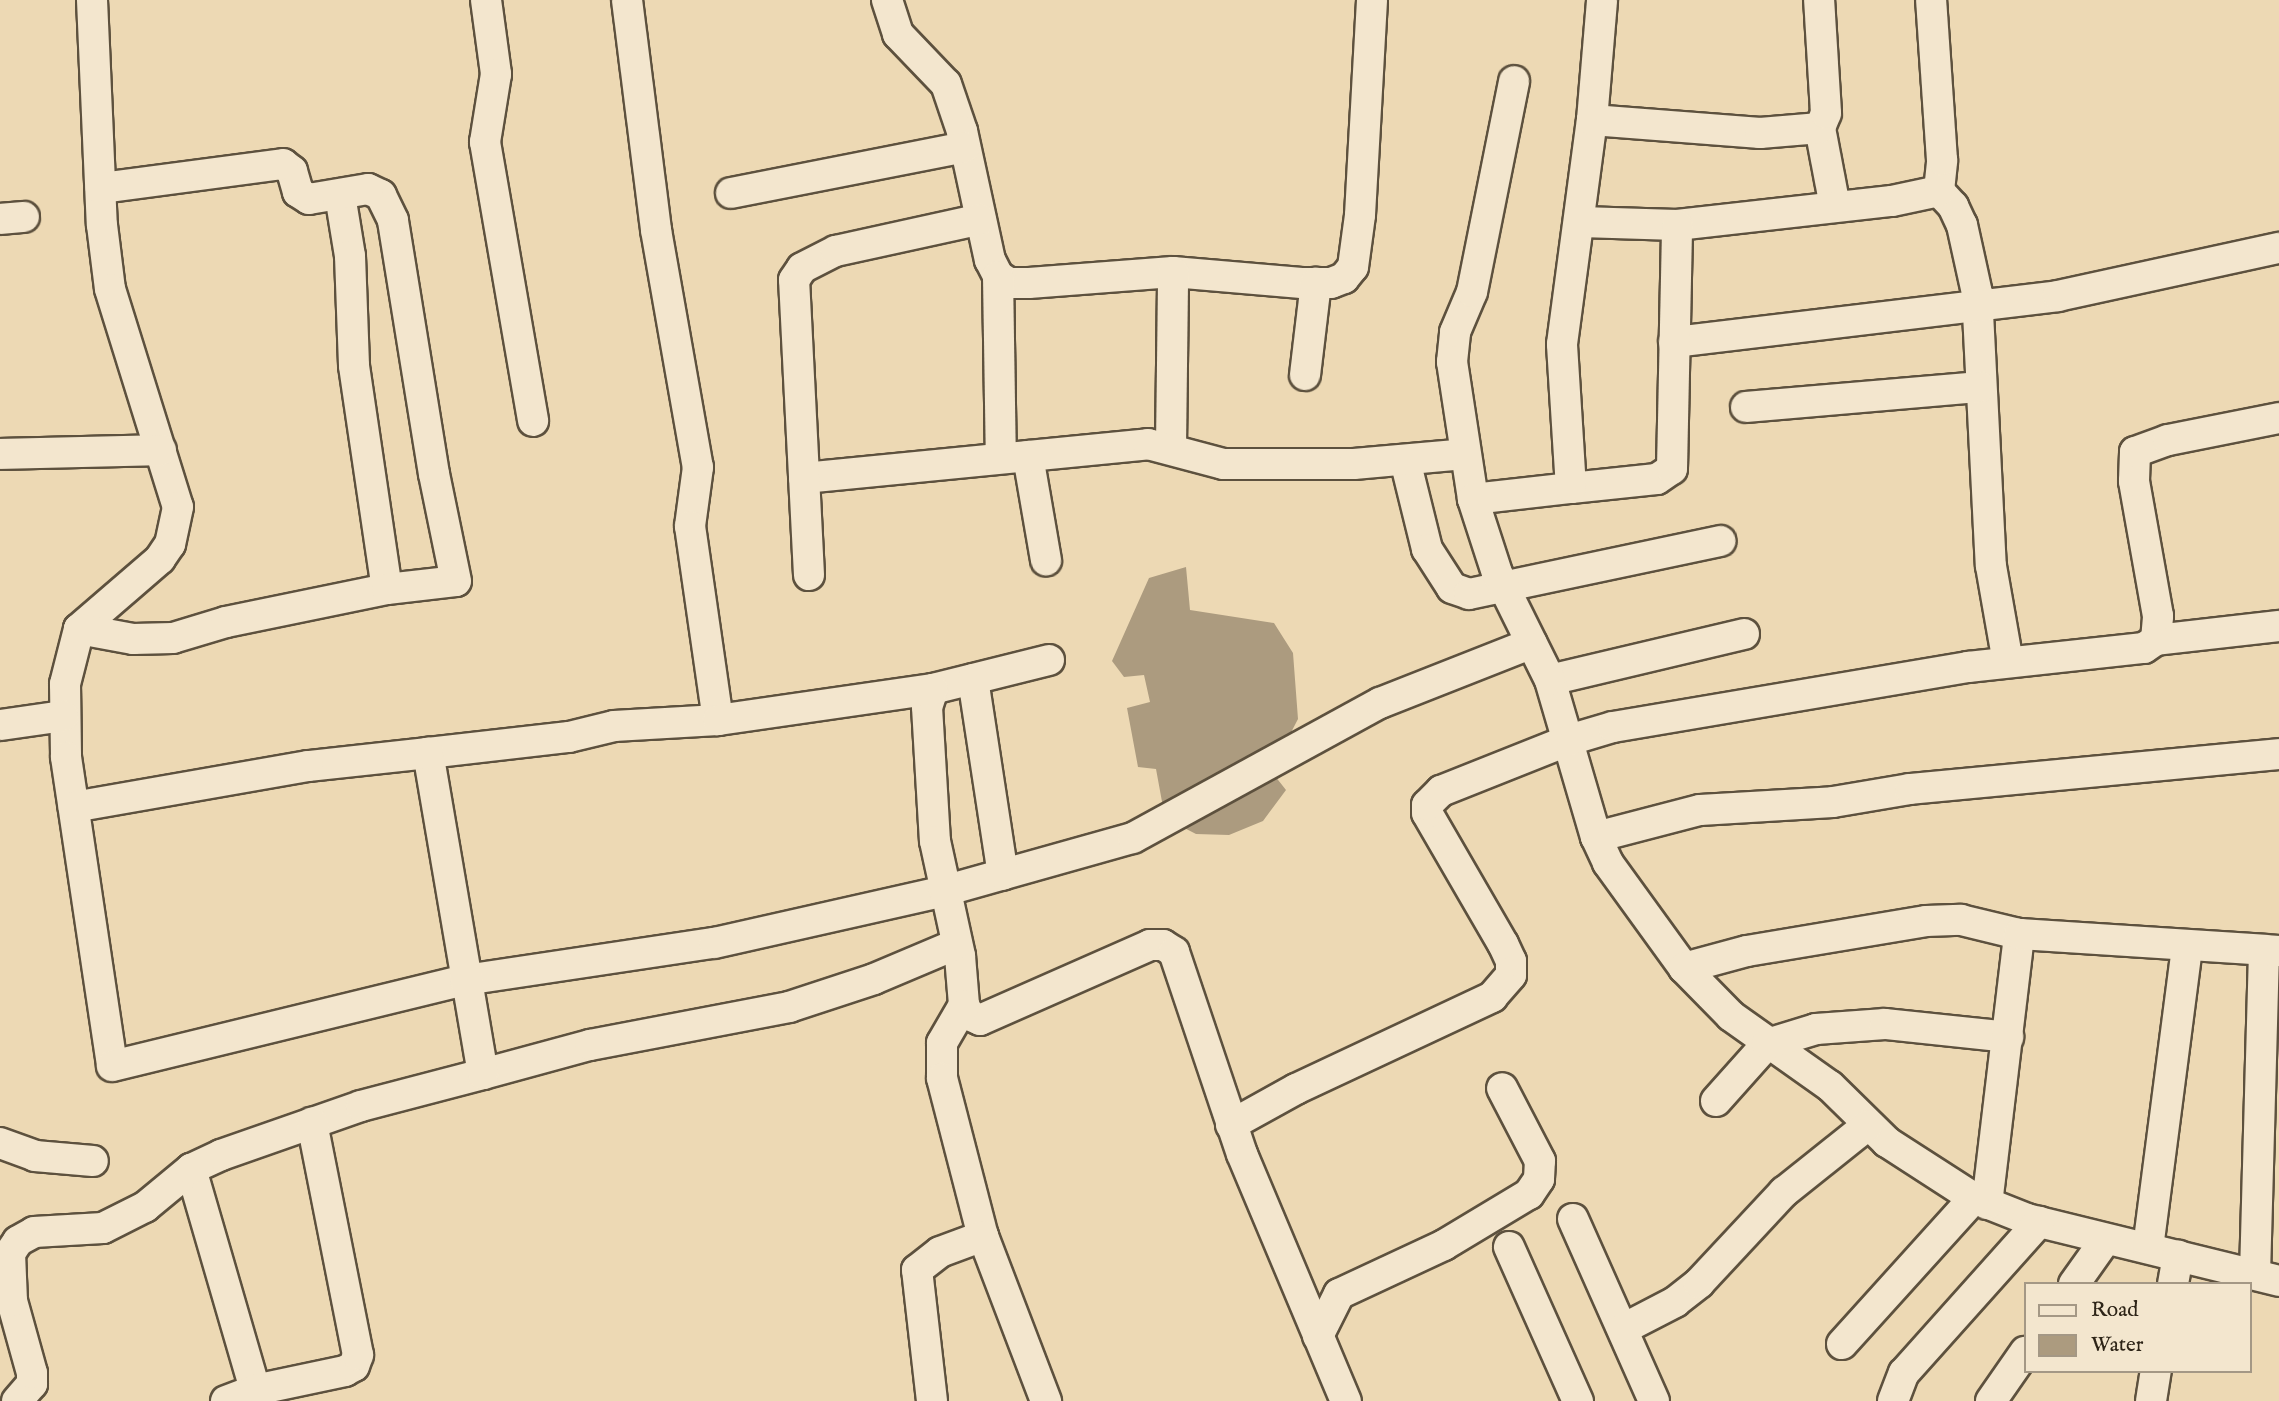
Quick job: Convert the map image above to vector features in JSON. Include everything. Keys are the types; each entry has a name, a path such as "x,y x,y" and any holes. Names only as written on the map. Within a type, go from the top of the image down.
{"street":[{"path":"92,0 105,250 116,317 178,507 170,544 160,559 79,629 71,653 63,716 112,1066 465,980 681,950 944,891 1003,875 1149,831 1380,703 1532,643"},
{"path":"486,0 496,74 485,142 533,421"},
{"path":"627,0 656,230 698,467 690,526 718,720"},
{"path":"887,0 898,34 946,84 965,147 981,219 998,276 1014,457 1046,560"},
{"path":"998,276 1009,283 1029,284 1173,272 1316,283 1344,278 1355,256 1372,0"},
{"path":"1571,488 1562,344 1581,222 1602,0"},
{"path":"1819,0 1826,113 1820,128 1835,207"},
{"path":"1931,0 1942,160 1939,191 1953,206 1962,225 1978,304 1980,387 1991,566 2008,662"},
{"path":"1514,81 1472,292 1455,332 1452,362 1465,454 1483,538 1550,680 1596,837 1614,871 1684,968 1767,1044 1830,1086 1868,1125 1906,1156 1980,1201 2039,1223 2148,1248 2175,1269 2267,1278 2272,950 2019,934 1961,920 1926,921 1747,951 1684,968"},
{"path":"1592,120 1760,133 1820,128"},
{"path":"731,193 965,147"},
{"path":"79,629 133,639 173,638 226,622 387,589 456,581 389,206 381,195 368,189 309,199 298,192 292,171 283,164 101,188"},
{"path":"1581,222 1677,225 1835,207 1939,191"},
{"path":"340,195 350,256 354,366 387,589"},
{"path":"809,575 794,280 802,268 836,251 981,219"},
{"path":"1473,499 1657,479 1672,469 1677,225"},
{"path":"1674,342 2057,296 2279,248"},
{"path":"1171,447 1173,272"},
{"path":"1305,375 1316,283"},
{"path":"1746,407 1980,387"},
{"path":"2156,640 2158,616 2133,472 2135,452 2168,440 2279,418"},
{"path":"804,478 1125,446 1171,447 1223,464 1405,460 1465,454"},
{"path":"0,454 161,450"},
{"path":"1405,460 1417,519 1441,574 1452,588 1469,594 1505,589 1720,541"},
{"path":"1231,1125 1296,1089 1492,997 1511,975 1511,961 1432,825 1427,805 1441,792 1569,740 1707,709 2008,662 2130,652 2156,640 2279,626"},
{"path":"1550,680 1744,634"},
{"path":"74,807 308,766 569,737 614,726 718,720 933,689 1049,660"},
{"path":"973,679 1003,875"},
{"path":"933,689 926,707 935,841 957,944 964,1005 968,1015 980,1020 999,1015 1125,955 1163,945 1174,952 1231,1125 1346,1401"},
{"path":"0,725 63,716"},
{"path":"428,753 483,1074"},
{"path":"1596,837 1700,810 1820,803 1910,789 2279,754"},
{"path":"1842,1344 1980,1201 2008,1037 2019,934"},
{"path":"17,1401 32,1384 32,1373 12,1301 10,1253 18,1241 34,1232 103,1228 120,1222 191,1169 312,1122 590,1045 789,1007 874,979 957,944"},
{"path":"2148,1248 2187,946"},
{"path":"964,1005 942,1043 939,1059 983,1236 1046,1401"},
{"path":"1716,1101 1767,1044 1843,1025 1885,1024 2008,1037"},
{"path":"1318,1336 1339,1294 1444,1245 1529,1194 1539,1179 1540,1161 1502,1088"},
{"path":"226,1401 255,1390 345,1371 354,1366 358,1354 312,1122"},
{"path":"1623,1329 1675,1302 1699,1283 1784,1192 1868,1125"},
{"path":"0,1143 35,1156 93,1161"},
{"path":"191,1169 255,1390"},
{"path":"1573,1219 1654,1401"},
{"path":"1893,1401 1905,1373 2039,1223"},
{"path":"932,1401 917,1270 940,1252 983,1236"},
{"path":"2075,1282 2106,1239"},
{"path":"1509,1247 1578,1401"},
{"path":"1991,1401 2024,1353"},
{"path":"2151,1401 2157,1373"}],"water":[{"path":"1186,567 1190,610 1274,623 1293,653 1298,719 1271,771 1286,790 1263,821 1229,835 1196,834 1165,818 1156,769 1138,767 1127,708 1150,702 1144,675 1124,677 1112,661 1149,578"}]}
